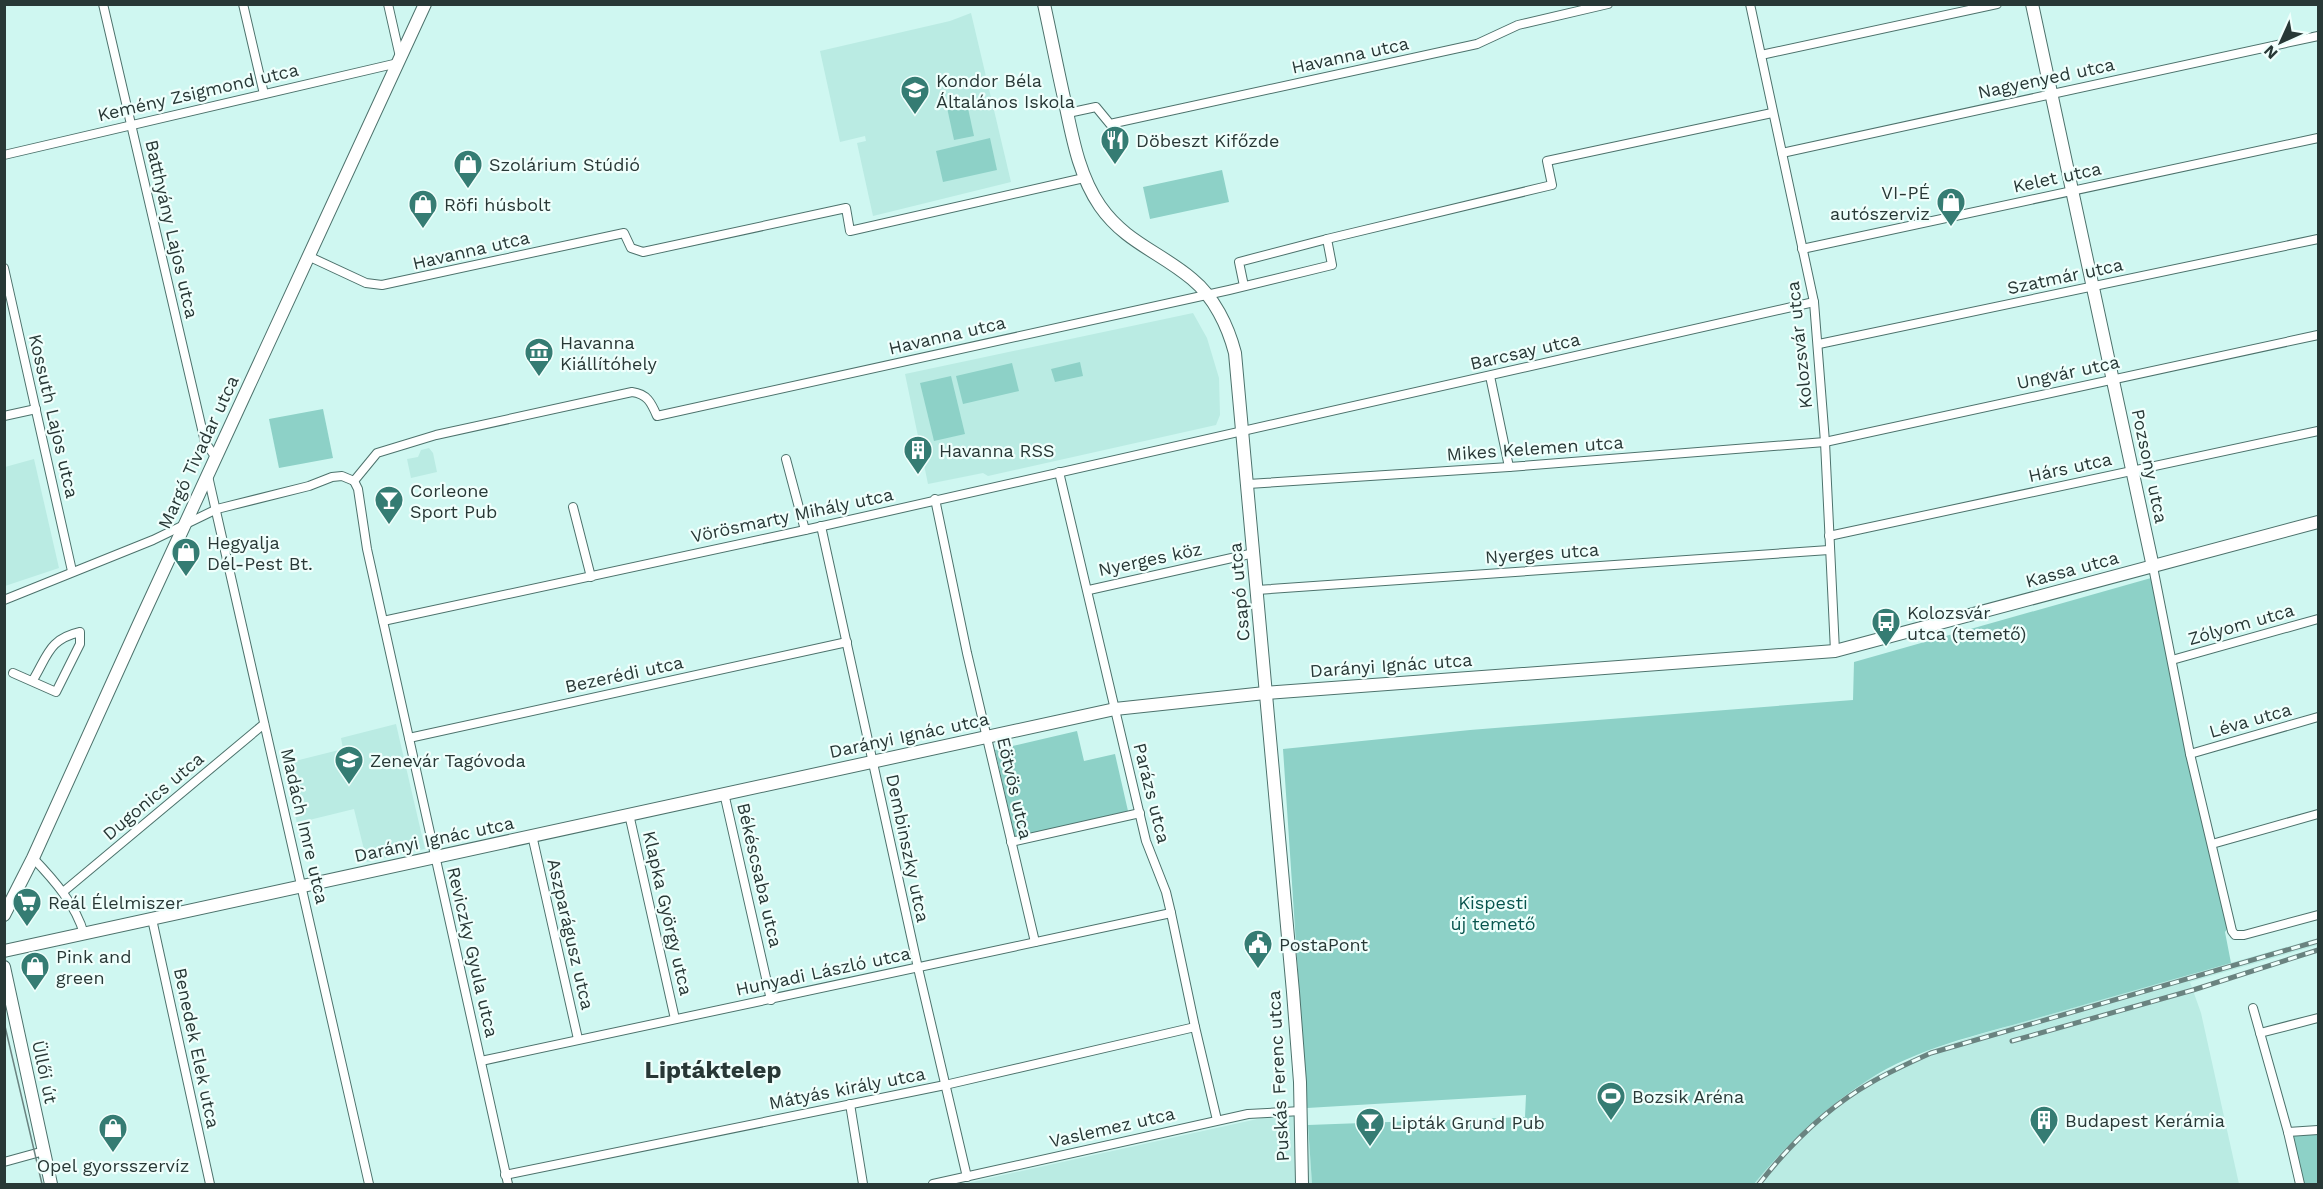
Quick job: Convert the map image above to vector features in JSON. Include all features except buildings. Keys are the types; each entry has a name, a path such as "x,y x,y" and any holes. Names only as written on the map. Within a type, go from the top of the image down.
{"street":[{"name":"Batthyány Lajos utca","path":"103,4 205,442 216,458"},
{"path":"243,4 264,94"},
{"path":"388,4 399,61"},
{"name":"Margó Tivadar utca","path":"6,910 33,858 425,4"},
{"name":"Csapó utca","path":"1044,4 1084,178 1100,206 1119,229 1135,242 1185,273 1206,294 1224,321 1233,342 1244,431 1270,751"},
{"name":"Havanna utca","path":"1068,113 1096,107 1110,124 1477,44 1518,25 1608,4"},
{"name":"Kolozsvár utca","path":"1750,4 1814,302 1825,442 1834,651"},
{"path":"1761,55 1997,4"},
{"name":"Pozsony utca","path":"2032,4 2153,567 2190,754 2229,923 2235,935 2251,934 2319,915"},
{"name":"Nagyenyed utca","path":"1782,153 2319,36"},
{"name":"Kemény Zsigmond utca","path":"4,155 399,61"},
{"path":"1244,286 1239,262 1552,185 1547,161 1772,113"},
{"name":"Kelet utca","path":"1803,249 2319,138"},
{"name":"Havanna utca","path":"308,256 366,283 382,285 624,233 632,248 643,252 846,208 850,231 1084,178"},
{"name":"Havanna utca","path":"354,481 377,453 436,435 632,392 649,399 657,416 1332,265 1327,239"},
{"name":"Szatmár utca","path":"1819,344 2319,239"},
{"name":"Kossuth Lajos utca","path":"4,268 72,571"},
{"name":"Barcsay utca","path":"1244,431 1814,302"},
{"name":"Ungvár utca","path":"1825,442 2319,335"},
{"path":"1490,376 1509,467"},
{"path":"4,416 36,409"},
{"name":"Vörösmarty Mihály utca","path":"383,621 805,530 1244,431"},
{"name":"Hárs utca","path":"1829,536 2319,431"},
{"name":"Mikes Kelemen utca","path":"1248,484 1509,467 1825,442"},
{"path":"786,459 805,530"},
{"name":"Parázs utca","path":"1059,472 1089,590 1150,855 1166,892 1217,1120"},
{"name":"Madách Imre utca","path":"208,476 369,1185"},
{"path":"4,600 153,540 217,509 309,486 332,477 342,476 354,481"},
{"name":"Reviczky Gyula utca","path":"354,481 358,489 361,520 508,1185"},
{"name":"Eötvös utca","path":"935,500 1035,942"},
{"path":"573,507 591,577"},
{"name":"Kassa utca","path":"1834,651 2319,522"},
{"name":"Dembinszky utca","path":"821,526 918,968 967,1177"},
{"name":"Nyerges utca","path":"1257,590 1829,549"},
{"name":"Nyerges köz","path":"1089,590 1254,553"},
{"name":"Zólyom utca","path":"2172,660 2319,619"},
{"path":"13,673 56,692 80,644 80,632 64,636 54,642 33,680"},
{"name":"Bezerédi utca","path":"409,738 847,642"},
{"name":"Darányi Ignác utca","path":"4,951 1115,709 1265,693 1834,651"},
{"name":"Léva utca","path":"2190,754 2319,717"},
{"name":"Dugonics utca","path":"63,892 264,724"},
{"name":"Puskás Ferenc utca","path":"1270,751 1293,992 1301,1110 1302,1185"},
{"name":"Békéscsaba utca","path":"724,793 771,1000"},
{"path":"1011,842 1140,813"},
{"name":"Klapka György utca","path":"629,814 675,1019"},
{"path":"2212,844 2319,814"},
{"name":"Aszparágusz utca","path":"532,835 578,1039"},
{"path":"33,858 63,892 81,923 84,934"},
{"name":"Hunyadi László utca","path":"481,1061 1171,913"},
{"name":"Benedek Elek utca","path":"152,919 210,1185"},
{"name":"Üllői út","path":"4,967 51,1185"},
{"path":"2253,1008 2288,1132 2300,1185"},
{"path":"2260,1034 2319,1018"},
{"name":"Mátyás király utca","path":"506,1175 945,1085 1195,1027"},
{"path":"850,1104 863,1185"},
{"name":"Vaslemez utca","path":"933,1185 1217,1120 1248,1114 1301,1110"},
{"path":"2288,1132 2319,1130"},
{"path":"4,1162 44,1151"}],"shaded area":[{"name":"Kondor Béla Általános Iskola","path":"971,13 1011,182 873,216 857,143 866,141 865,136 840,142 820,51 950,21"},
{"path":"1193,313 1207,338 1219,378 1220,415 1216,425 988,476 983,473 928,484 905,374"},
{"path":"429,448 433,453 437,472 411,478 407,459 418,457 421,450"},
{"path":"34,459 59,568 5,586 5,467"},
{"name":"Zenevár Tagóvoda","path":"396,724 425,849 367,862 354,809 297,823 283,764 343,749 341,738"},
{"path":"2318,938 2318,945 2190,982 2201,1013 2239,1184 1766,1184 1766,1182 1754,1184 1807,1125 1869,1079 1930,1050"},
{"path":"1307,1108 1312,1184 963,1184"}],"green space":[{"path":"966,99 974,136 954,140 946,103"},
{"path":"990,138 997,170 943,182 936,151"},
{"path":"1222,170 1229,202 1150,219 1143,187"},
{"path":"1080,362 1083,376 1055,382 1051,369"},
{"path":"1012,363 1019,391 963,404 956,376"},
{"path":"951,376 965,434 934,441 920,383"},
{"path":"323,409 333,458 279,468 269,419"},
{"name":"Kispesti új temető","path":"2151,578 2231,924 2225,932 2231,963 1970,1037 1907,1059 1851,1091 1821,1115 1793,1141 1754,1184 1312,1184 1308,1125 1525,1117 1526,1095 1307,1108 1283,749 1470,730 1853,700 1854,662"},
{"path":"1077,731 1084,761 1115,754 1128,811 1015,837 995,750"},
{"path":"2318,1130 2318,1184 2300,1184 2288,1132"}],"tram line":[{"path":"4,1022 42,1184"}],"railway":[{"path":"1759,1184 1797,1141 1840,1103 1879,1078 1931,1053 2318,941"},
{"path":"2012,1041 2193,990 2318,950"}],"place":[{"name":"Kondor Béla Általános Iskola","path":"915,116"},
{"name":"Döbeszt Kifőzde","path":"1115,166"},
{"name":"Szolárium Stúdió","path":"468,190"},
{"name":"VI-PÉ autószerviz","path":"1951,228"},
{"name":"Röfi húsbolt","path":"423,230"},
{"name":"Havanna Kiállítóhely","path":"539,378"},
{"name":"Havanna RSS","path":"918,476"},
{"name":"Corleone Sport Pub","path":"389,526"},
{"name":"Hegyalja Dél-Pest Bt.","path":"186,578"},
{"name":"Kolozsvár utca (temető)","path":"1886,648"},
{"name":"Zenevár Tagóvoda","path":"349,786"},
{"name":"Reál Élelmiszer","path":"27,928"},
{"name":"PostaPont","path":"1258,970"},
{"name":"Pink and green","path":"35,992"},
{"name":"Bozsik Aréna","path":"1611,1122"},
{"name":"Budapest Kerámia","path":"2044,1146"},
{"name":"Lipták Grund Pub","path":"1370,1148"},
{"name":"Opel gyorsszervíz","path":"113,1154"}],"district":[{"name":"Liptáktelep","path":"713,1070"}]}
